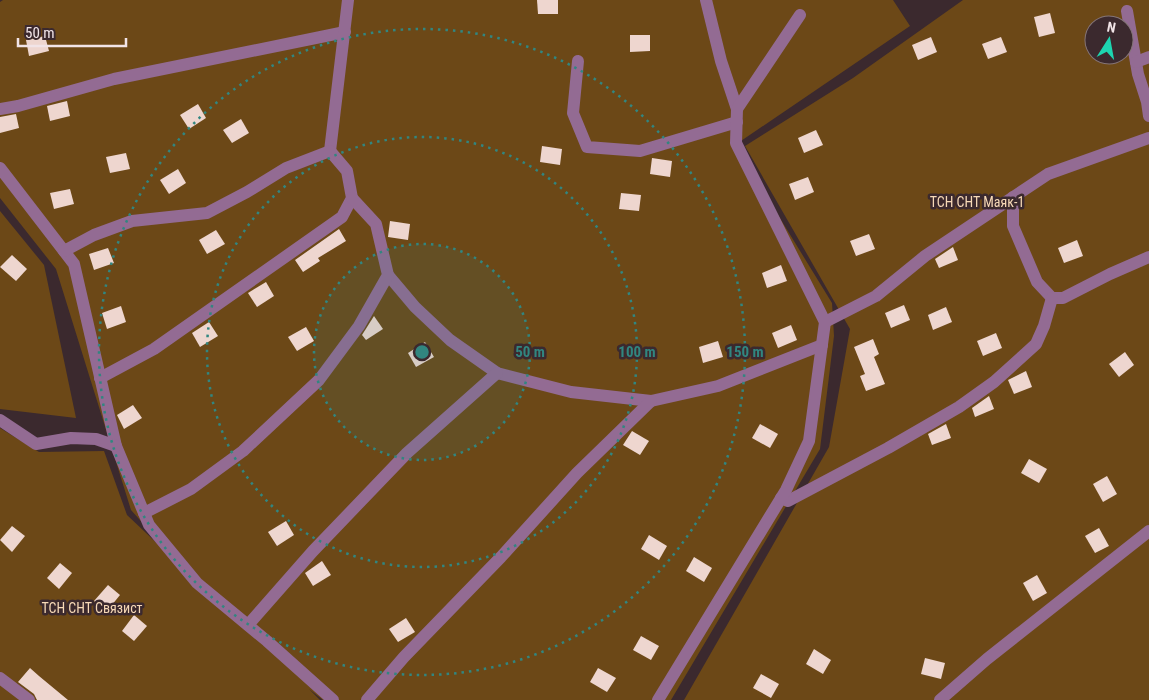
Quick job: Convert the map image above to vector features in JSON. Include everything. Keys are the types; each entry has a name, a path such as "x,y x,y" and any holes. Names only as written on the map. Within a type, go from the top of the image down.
{"street":[{"path":"348,0 330,151 347,171 352,198 376,224 388,275 415,307 450,340 497,373 572,392 651,401 718,386 822,346"},
{"path":"658,700 781,498 809,441 825,322 736,143 737,115 706,0"},
{"path":"1127,11 1136,62 1149,116"},
{"path":"578,61 573,113 586,147 640,150 737,115 800,15"},
{"path":"0,109 18,106 114,79 345,32"},
{"path":"1136,62 1149,57"},
{"path":"825,322 876,296 926,256 1048,174 1149,138"},
{"path":"64,251 94,235 132,221 208,213 286,168 330,151"},
{"path":"0,168 74,264 116,446 149,525 196,583 248,625 333,700"},
{"path":"1013,197 1013,226 1037,282 1052,298 1063,298 1149,257"},
{"path":"100,378 154,349 342,217 352,198"},
{"path":"144,513 192,489 243,451 319,380 359,326 388,275"},
{"path":"781,498 788,501 888,448 959,406 994,382 1036,344 1044,326 1052,298"},
{"path":"248,625 313,551 407,454 497,373"},
{"path":"367,700 404,657 501,557 576,473 651,401"},
{"path":"0,420 36,444 71,438 96,440 116,446"},
{"path":"940,700 986,659 1149,530"},
{"path":"0,678 29,700"}],"green space":[{"name":"ТСН СНТ Связист","path":"3,0 893,0 910,26 735,145 832,303 834,336 820,449 671,700 323,700 309,689 320,700 0,700 0,428 39,452 104,451 127,515 182,567 131,510 56,269 0,198 0,2"},
{"name":"ТСН СНТ Маяк-1","path":"963,0 1149,0 1149,700 684,700 829,447 850,329 745,146 853,78"},
{"path":"0,211 44,265 76,418 0,409"}],"building":[{"path":"537,0 558,0 558,14 538,14"},
{"path":"1050,13 1055,33 1039,37 1034,17"},
{"path":"630,35 650,35 650,51 630,52"},
{"path":"45,36 49,51 29,56 26,40"},
{"path":"931,37 937,52 918,60 912,45"},
{"path":"1001,37 1007,52 988,59 982,44"},
{"path":"67,101 70,116 50,121 47,106"},
{"path":"198,104 206,118 189,129 180,115"},
{"path":"16,114 19,128 0,133 0,117"},
{"path":"241,119 249,133 232,143 223,130"},
{"path":"816,130 823,145 804,153 798,138"},
{"path":"542,146 562,149 560,165 540,162"},
{"path":"126,153 130,169 110,173 106,157"},
{"path":"652,158 672,161 670,177 650,174"},
{"path":"178,169 186,183 169,194 160,180"},
{"path":"808,177 814,192 795,200 789,184"},
{"path":"70,189 74,204 54,209 50,193"},
{"path":"621,193 641,195 639,211 619,209"},
{"path":"390,221 410,224 408,240 388,237"},
{"path":"339,229 346,241 318,258 320,261 303,272 295,260"},
{"path":"216,230 225,244 207,254 199,240"},
{"path":"869,234 875,249 856,256 850,241"},
{"path":"1077,240 1083,256 1064,263 1058,248"},
{"path":"953,247 958,260 939,268 935,259"},
{"path":"108,248 114,263 94,270 89,254"},
{"path":"12,255 27,269 16,281 0,267"},
{"path":"781,265 787,281 767,288 762,273"},
{"path":"266,282 274,296 257,307 248,293"},
{"path":"904,305 910,320 891,328 885,313"},
{"path":"121,306 126,322 107,329 102,313"},
{"path":"946,307 952,322 933,330 928,315"},
{"path":"374,316 383,329 366,340 362,335"},
{"path":"209,322 218,336 200,347 192,333"},
{"path":"791,325 797,340 778,348 772,333"},
{"path":"306,327 314,341 297,351 288,337"},
{"path":"996,333 1002,348 983,356 977,341"},
{"path":"873,339 879,354 874,357 885,384 866,391 860,376 865,374 854,347"},
{"path":"718,341 723,357 703,363 699,347"},
{"path":"425,342 434,357 416,367 408,353"},
{"path":"1125,352 1134,365 1119,377 1109,364"},
{"path":"1026,371 1032,387 1014,394 1008,380"},
{"path":"989,396 994,409 975,417 972,408"},
{"path":"133,405 142,418 124,429 117,415"},
{"path":"760,424 778,434 770,448 752,438"},
{"path":"946,424 951,438 932,445 928,434"},
{"path":"632,431 649,441 640,455 623,445"},
{"path":"1029,459 1047,469 1039,483 1021,473"},
{"path":"1107,476 1117,494 1103,502 1093,484"},
{"path":"286,521 294,535 277,546 268,532"},
{"path":"12,526 25,536 12,552 0,540"},
{"path":"1099,528 1109,546 1095,553 1085,536"},
{"path":"649,535 667,546 659,560 641,549"},
{"path":"694,557 712,568 704,582 686,571"},
{"path":"322,561 331,575 313,586 305,573"},
{"path":"60,563 72,573 59,589 47,578"},
{"path":"1037,575 1047,593 1033,601 1023,583"},
{"path":"108,585 120,595 107,611 94,601"},
{"path":"134,615 147,626 134,641 122,631"},
{"path":"406,618 415,632 398,642 389,629"},
{"path":"641,636 659,646 651,660 633,650"},
{"path":"814,649 831,660 823,674 806,664"},
{"path":"925,658 945,663 941,679 921,674"},
{"path":"30,668 68,700 37,700 34,694 18,682"},
{"path":"598,668 616,678 607,692 590,682"},
{"path":"761,674 779,684 771,698 753,688"}]}
